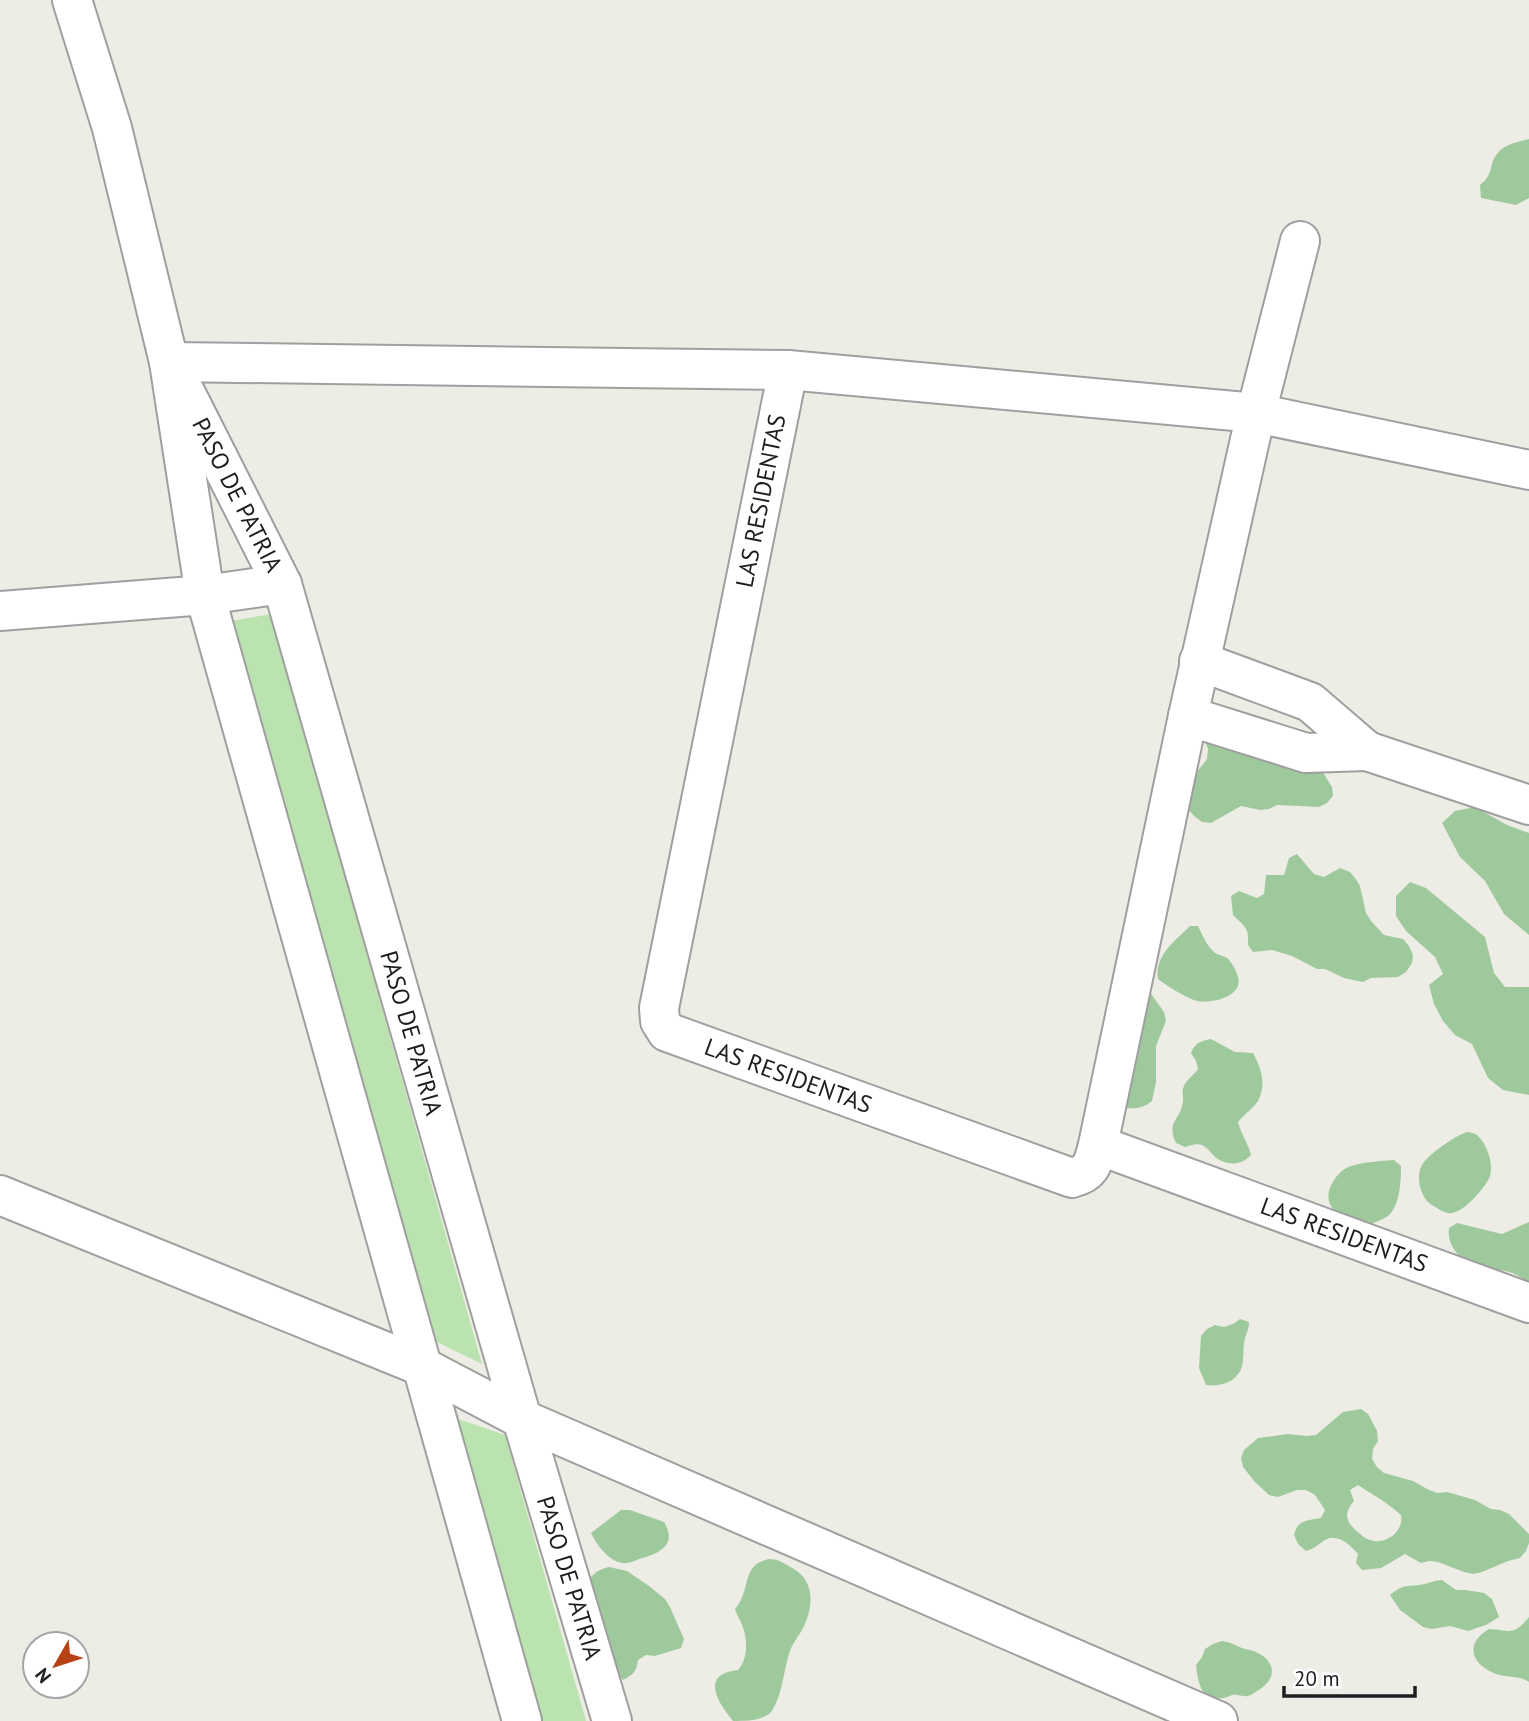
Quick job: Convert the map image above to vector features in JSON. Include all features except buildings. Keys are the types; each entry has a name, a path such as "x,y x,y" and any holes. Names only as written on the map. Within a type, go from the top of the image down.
{"street":[{"name":"PASO DE PATRIA","path":"72,0 112,128 169,362 205,595 522,1721"},
{"path":"1098,1145 1199,661 1256,413 1300,241"},
{"name":"PASO DE PATRIA","path":"169,362 282,584 522,1419 612,1721"},
{"path":"169,362 788,370 1256,413 1529,470"},
{"name":"LAS RESIDENTAS","path":"788,370 661,994 660,1021 667,1032 1072,1178 1081,1176 1091,1168 1098,1145 1529,1303"},
{"path":"0,611 205,595 282,584"},
{"path":"1199,661 1310,702 1367,751"},
{"path":"1188,716 1306,752 1367,751 1529,805"},
{"path":"0,1195 421,1366 522,1419 1218,1721"}],"green space":[{"path":"1529,139 1529,198 1516,205 1481,198 1480,185 1488,177 1497,154 1507,146"},
{"path":"271,614 482,1364 433,1340 231,621"},
{"path":"1202,733 1322,771 1332,787 1333,796 1319,807 1277,805 1260,810 1241,806 1211,823 1202,822 1188,809 1185,800 1190,781 1207,759 1208,749"},
{"path":"1475,807 1507,825 1529,833 1529,935 1504,914 1485,881 1460,857 1442,823 1455,811"},
{"path":"1297,854 1314,874 1324,877 1340,868 1350,872 1360,886 1366,913 1371,921 1384,935 1403,939 1409,946 1413,955 1412,963 1406,972 1398,977 1371,978 1363,982 1344,978 1325,969 1317,969 1292,956 1272,950 1253,952 1248,945 1245,928 1233,915 1231,896 1239,891 1257,898 1264,894 1266,875 1284,875 1289,858"},
{"path":"1410,882 1426,888 1485,937 1494,973 1505,987 1529,987 1529,1095 1503,1090 1488,1078 1472,1044 1455,1035 1443,1021 1434,1004 1429,985 1443,974 1435,957 1406,931 1396,916 1396,896"},
{"path":"1190,926 1198,926 1212,950 1232,964 1238,984 1236,990 1225,998 1197,1001 1158,979 1162,956"},
{"path":"1149,991 1164,1012 1166,1021 1156,1046 1156,1082 1152,1101 1133,1108 1111,1105"},
{"path":"1211,1039 1235,1052 1253,1053 1262,1076 1258,1101 1238,1122 1251,1155 1238,1163 1219,1160 1202,1145 1185,1147 1176,1143 1173,1136 1173,1125 1183,1102 1183,1088 1198,1069 1191,1053 1198,1043"},
{"path":"1468,1132 1477,1135 1484,1144 1489,1155 1490,1176 1468,1204 1457,1212 1447,1213 1424,1197 1419,1173 1432,1154"},
{"path":"1394,1160 1401,1166 1400,1186 1395,1206 1388,1216 1361,1228 1334,1210 1328,1197 1334,1180 1341,1172 1356,1165"},
{"path":"1529,1222 1529,1283 1512,1273 1468,1263 1457,1254 1450,1241 1449,1228 1457,1223 1502,1234"},
{"path":"1240,1319 1249,1322 1240,1371 1233,1380 1206,1385 1199,1368 1201,1336 1215,1325 1224,1327"},
{"path":"1361,1409 1368,1414 1377,1431 1378,1441 1373,1449 1372,1459 1384,1473 1413,1481 1438,1493 1447,1492 1475,1500 1491,1509 1509,1514 1529,1534 1526,1551 1520,1558 1473,1574 1438,1562 1421,1563 1405,1554 1381,1568 1362,1570 1356,1563 1358,1554 1348,1544 1336,1538 1327,1539 1306,1551 1298,1544 1294,1535 1301,1523 1321,1518 1325,1510 1315,1495 1306,1490 1297,1490 1278,1497 1269,1495 1243,1467 1241,1458 1244,1450 1258,1438 1288,1434 1316,1435 1343,1412","holes":["1358,1485 1401,1515 1400,1526 1390,1538 1370,1540 1351,1526 1347,1518 1348,1510 1354,1501 1350,1490"]},
{"path":"455,1418 505,1435 586,1721 540,1721"},
{"path":"621,1510 630,1510 664,1522 668,1530 668,1542 659,1551 627,1563 618,1562 608,1556 591,1533"},
{"path":"769,1559 788,1565 801,1574 809,1587 811,1602 804,1626 790,1650 773,1709 761,1718 733,1721 718,1698 716,1683 719,1677 738,1670 744,1660 745,1636 735,1609 750,1572 760,1562"},
{"path":"609,1567 627,1571 665,1599 684,1639 681,1648 655,1656 646,1655 638,1660 634,1672 623,1680 617,1673 582,1589 593,1575"},
{"path":"1442,1580 1456,1590 1484,1593 1492,1599 1499,1617 1468,1631 1450,1626 1432,1629 1423,1627 1400,1610 1390,1595 1403,1587"},
{"path":"1529,1617 1529,1682 1496,1674 1481,1665 1476,1659 1474,1647 1481,1635 1489,1629 1515,1630"},
{"path":"1222,1641 1254,1651 1268,1660 1272,1674 1263,1687 1248,1696 1234,1695 1215,1699 1205,1694 1199,1683 1196,1665 1205,1649"}]}
